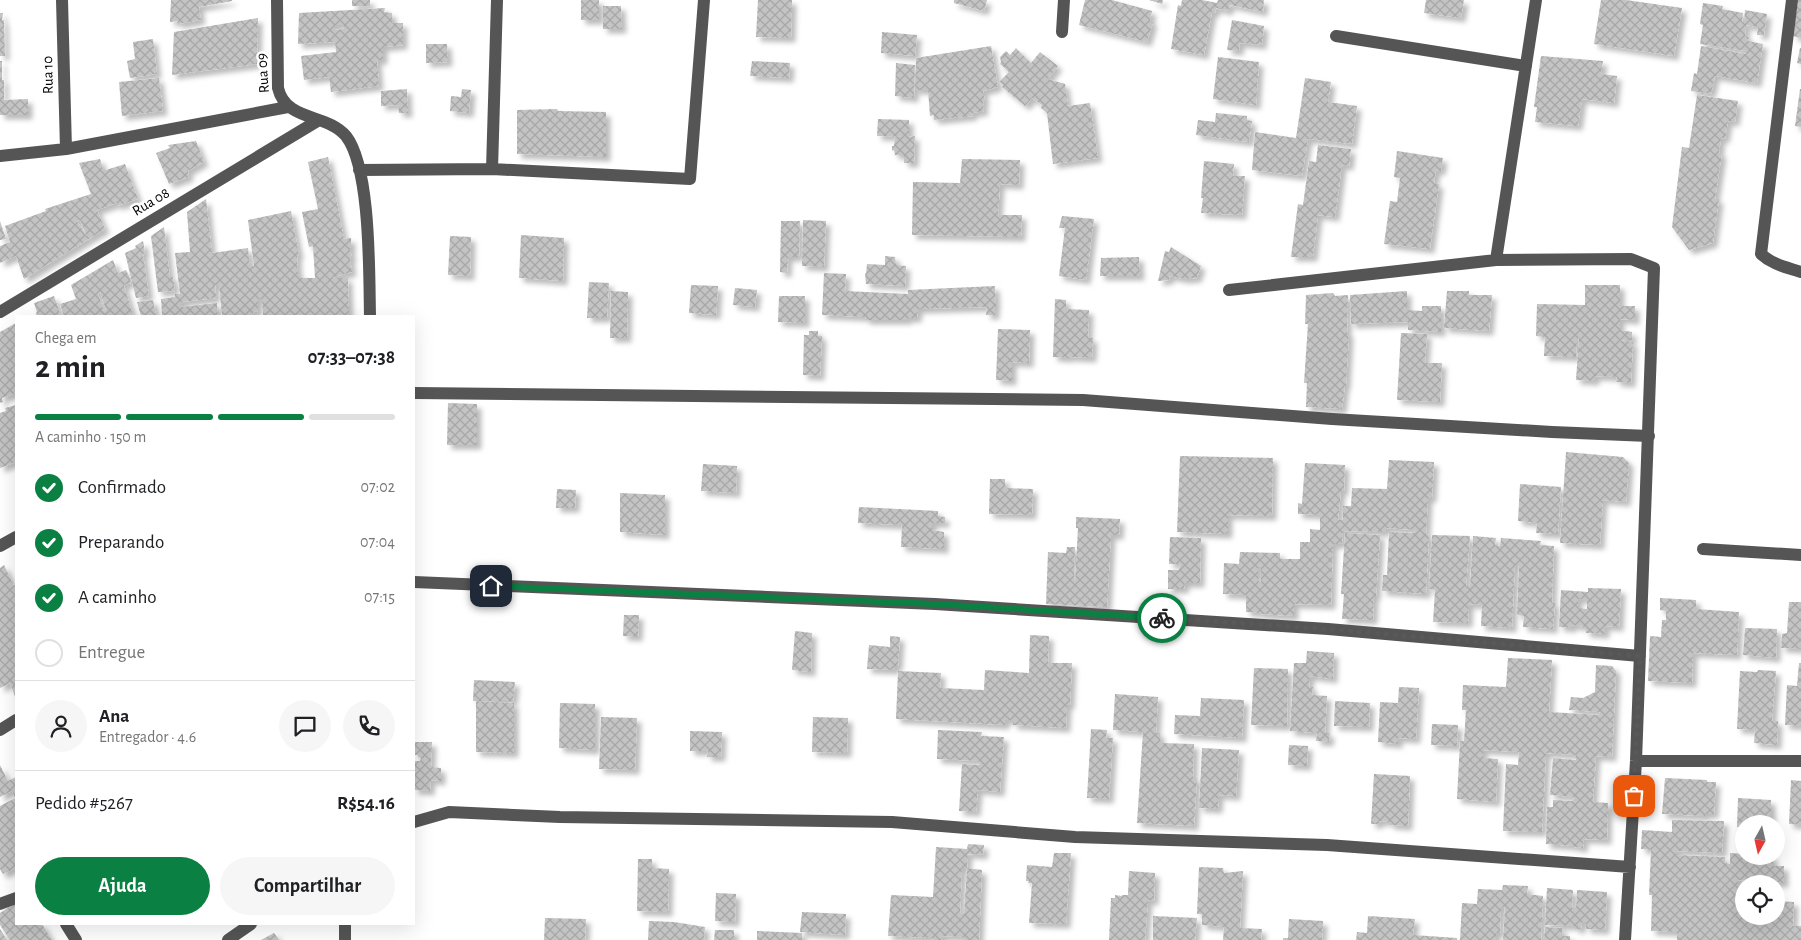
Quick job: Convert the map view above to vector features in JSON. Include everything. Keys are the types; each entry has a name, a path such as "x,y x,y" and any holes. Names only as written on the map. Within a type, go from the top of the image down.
{"street":[{"name":"Rua 10","path":"62,0 66,148"},
{"name":"Rua 09","path":"277,0 278,88 280,96 288,106 297,112 341,130 356,152 364,191 369,258 370,315"},
{"path":"492,169 497,0"},
{"path":"359,170 492,169 690,179 704,0"},
{"path":"1062,32 1064,0"},
{"path":"1496,260 1536,0"},
{"path":"1792,0 1761,254 1773,263 1801,272"},
{"path":"1336,36 1526,66"},
{"path":"0,156 66,148 288,106"},
{"name":"Rua 08","path":"0,312 319,120"},
{"path":"1229,290 1496,260 1631,259 1654,268 1636,761 1625,940"},
{"path":"415,393 1083,400 1332,419 1649,436"},
{"path":"0,546 15,538"},
{"path":"1703,549 1801,555"},
{"path":"415,582 935,604 1328,629 1640,656"},
{"path":"0,730 15,721"},
{"path":"1636,761 1801,761"},
{"path":"415,822 449,812 560,817 892,822 1075,836 1328,845 1630,868"},
{"path":"0,904 15,898"},
{"path":"67,925 76,940"},
{"path":"228,940 250,925"},
{"path":"345,940 346,925"}],"building":[{"path":"171,0 232,1 199,7 201,20 178,24 178,21 170,22"},
{"path":"352,0 370,0 370,6 352,6"},
{"path":"581,0 599,0 599,20 581,20"},
{"path":"758,0 792,0 791,38 756,37"},
{"path":"954,0 987,0 984,11 954,3"},
{"path":"1085,0 1112,0 1152,11 1150,21 1153,22 1147,42 1079,25"},
{"path":"1149,0 1163,0 1162,4"},
{"path":"1182,0 1202,0 1217,3 1218,0 1264,0 1263,12 1230,5 1228,11 1216,8 1215,13 1212,12 1204,55 1171,49 1178,5 1181,6"},
{"path":"1426,0 1464,0 1461,18 1424,13"},
{"path":"1601,0 1626,0 1682,8 1674,56 1594,44"},
{"path":"1798,0 1801,0 1801,38 1793,36"},
{"path":"1703,3 1723,6 1722,9 1743,13 1742,22 1744,22 1745,10 1767,14 1764,35 1757,35 1758,27 1746,25 1745,36 1749,37 1748,41 1763,44 1757,83 1715,76 1711,94 1691,91 1694,73 1697,74 1701,46 1746,54 1746,51 1700,44 1703,25 1700,24"},
{"path":"603,6 621,6 622,29 603,29"},
{"path":"385,8 384,12 392,13 392,23 403,23 403,45 383,47 383,60 377,60 379,86 331,92 329,77 304,80 301,56 336,52 335,42 298,44 299,13","holes":["335,25 344,25 344,29 335,30"]},
{"path":"0,13 3,13 2,20 4,20 5,56 0,56"},
{"path":"258,18 257,64 172,75 174,32"},
{"path":"1232,20 1264,26 1262,45 1240,43 1239,51 1227,50"},
{"path":"882,32 917,35 915,56 881,53"},
{"path":"153,39 157,74 130,78 127,61 135,59 133,42"},
{"path":"426,44 447,44 448,62 426,63"},
{"path":"991,46 998,87 983,91 984,111 972,113 973,116 934,120 934,115 930,116 928,90 915,90 916,58"},
{"path":"1016,48 1031,63 1040,52 1058,66 1048,79 1065,84 1068,106 1090,103 1098,158 1053,164 1047,113 1041,108 1042,105 1032,98 1025,106 1002,87 1003,85 999,82 1009,72 1000,64 1000,57 1006,51 1010,55"},
{"path":"1801,48 1801,64 1797,63"},
{"path":"1541,56 1603,61 1601,74 1617,76 1614,103 1582,99 1578,126 1535,122 1537,107 1534,107"},
{"path":"1218,57 1259,62 1256,105 1213,99"},
{"path":"0,61 2,61 2,80 4,80 4,100 28,99 28,115 0,115"},
{"path":"752,61 790,63 789,78 750,76"},
{"path":"896,63 915,65 914,98 895,96"},
{"path":"159,78 163,111 122,116 119,82"},
{"path":"1305,78 1331,82 1328,102 1357,106 1352,144 1308,139 1302,176 1252,170 1255,132 1296,138"},
{"path":"407,89 408,113 399,113 398,105 381,106 381,91"},
{"path":"462,89 471,90 469,113 450,111 451,96 461,97"},
{"path":"1801,89 1801,127 1795,126"},
{"path":"1697,95 1738,101 1735,122 1728,121 1725,139 1721,138 1719,153 1722,153 1715,199 1719,199 1713,243 1689,250 1672,227 1682,147 1689,148"},
{"path":"557,109 558,111 606,112 606,157 517,154 517,110"},
{"path":"1216,113 1247,116 1247,120 1252,121 1249,142 1196,135 1198,120 1215,122"},
{"path":"878,119 909,120 909,137 915,136 914,163 904,163 904,155 895,155 894,150 892,151 895,137 905,137 877,136"},
{"path":"196,141 204,162 188,171 189,177 169,184 156,153 170,148 168,145"},
{"path":"1318,145 1351,149 1349,166 1342,165 1335,217 1318,215 1313,257 1291,257 1298,204 1303,205 1309,161 1316,162"},
{"path":"1397,151 1443,158 1441,171 1436,170 1434,183 1439,184 1430,249 1384,244 1390,201 1397,202 1400,178 1394,177"},
{"path":"328,157 344,239 351,238 350,249 352,258 350,258 352,272 332,278 348,278 349,315 263,315 262,299 258,299 258,311 253,312 254,315 222,315 219,285 215,285 216,298 181,302 181,307 217,303 218,315 162,315 161,299 175,297 175,294 180,294 175,253 190,252 187,212 206,199 212,253 248,248 250,266 254,266 248,220 291,211 299,255 297,256 298,274 300,274 300,278 315,278 313,246 309,247 302,212 318,209 308,162"},
{"path":"100,159 103,169 106,170 125,164 138,199 117,206 117,203 97,210 105,229 24,279 16,256 0,263 0,246 10,242 5,226 46,211 45,209 91,194 79,163","holes":["80,220 87,237 77,221"]},
{"path":"962,159 1020,160 1019,185 1000,184 998,215 1022,215 1021,237 912,235 913,182 960,183"},
{"path":"1204,161 1234,164 1233,176 1245,176 1242,215 1201,213"},
{"path":"1062,216 1094,219 1086,280 1059,276 1065,228 1059,228"},
{"path":"803,220 826,221 824,267 802,266"},
{"path":"0,221 6,239 0,240"},
{"path":"781,221 800,221 799,257 788,257 787,273 780,272"},
{"path":"164,227 170,277 173,277 175,291 158,292 151,236"},
{"path":"521,235 564,238 563,281 519,278"},
{"path":"450,236 471,237 470,276 448,275"},
{"path":"143,241 149,296 136,298 125,253 136,248 135,246"},
{"path":"1171,247 1201,266 1197,278 1184,279 1170,276 1169,280 1158,281 1165,251 1169,252"},
{"path":"885,256 895,257 896,265 906,266 905,286 866,284 865,273 867,264 885,265"},
{"path":"1139,257 1140,276 1100,276 1101,258"},
{"path":"113,260 118,273 126,270 129,276 131,283 124,285 133,315 64,315 60,304 76,299 71,285","holes":["100,292 106,310 104,312 98,293"]},
{"path":"824,273 846,274 845,291 908,294 908,290 995,286 995,315 986,315 987,307 918,309 917,318 907,318 907,320 865,320 866,317 822,315"},
{"path":"589,282 609,283 607,318 587,318"},
{"path":"691,285 718,286 716,315 689,313"},
{"path":"1585,285 1620,285 1620,306 1635,306 1635,320 1620,319 1620,330 1632,332 1632,340 1618,340 1633,342 1631,383 1616,382 1617,377 1595,376 1595,381 1576,380 1579,338 1577,338 1576,357 1544,356 1545,337 1536,336 1537,304 1585,305"},
{"path":"735,288 757,290 755,307 733,305"},
{"path":"611,291 628,292 627,338 610,338"},
{"path":"1407,291 1407,310 1422,311 1422,306 1441,306 1441,332 1408,330 1408,322 1351,324 1350,295"},
{"path":"1447,291 1469,291 1469,295 1492,295 1489,331 1444,328"},
{"path":"1333,293 1335,296 1348,295 1347,333 1349,333 1346,385 1342,409 1306,407 1307,383 1304,383 1308,324 1305,324 1306,295"},
{"path":"54,296 61,315 37,315 34,303"},
{"path":"779,296 805,296 805,323 778,322"},
{"path":"1055,299 1066,300 1066,309 1089,310 1088,338 1093,338 1092,358 1070,357 1069,355 1069,358 1053,357"},
{"path":"153,300 156,315 141,315 137,302"},
{"path":"15,324 15,393 2,398 3,402 0,403 0,332"},
{"path":"998,329 1030,330 1029,363 1012,362 1012,381 996,380"},
{"path":"809,331 818,331 818,336 822,336 820,376 803,375 804,335 809,335"},
{"path":"1401,333 1427,334 1425,363 1442,363 1440,402 1397,400"},
{"path":"448,403 477,404 477,445 447,445"},
{"path":"15,405 15,462 0,468 0,413 6,411 5,408"},
{"path":"1566,452 1623,457 1629,463 1626,502 1603,500 1600,545 1560,543"},
{"path":"1180,456 1273,458 1272,516 1228,515 1228,533 1226,534 1177,532"},
{"path":"1389,460 1434,462 1432,498 1428,498 1426,534 1429,535 1426,594 1382,591 1383,575 1387,575 1389,532 1414,533 1415,530 1386,528 1386,532 1343,531 1342,544 1333,544 1331,605 1294,604 1294,616 1260,614 1246,612 1246,595 1223,594 1224,563 1239,564 1240,552 1280,553 1280,559 1300,559 1300,542 1310,542 1310,529 1320,530 1320,515 1298,514 1298,503 1302,504 1305,463 1345,465 1344,491 1341,491 1338,520 1343,520 1343,506 1351,506 1352,488 1387,489","holes":["1258,567 1261,567 1261,582 1258,581"]},
{"path":"703,464 737,466 736,493 701,491"},
{"path":"990,479 1005,479 1005,488 1033,489 1032,515 989,514"},
{"path":"1520,484 1561,487 1558,534 1536,533 1537,523 1518,521"},
{"path":"557,489 576,490 575,508 556,508"},
{"path":"620,493 665,495 665,535 620,532"},
{"path":"859,507 938,511 938,516 945,517 945,523 932,523 932,530 944,532 944,549 901,547 902,525 858,523"},
{"path":"1076,517 1120,519 1119,535 1111,535 1107,607 1046,604 1048,552 1066,553 1067,547 1075,547 1075,582 1078,528 1076,528"},
{"path":"1345,533 1380,535 1373,620 1342,619 1344,594 1341,594"},
{"path":"1432,535 1470,536 1466,586 1470,586 1473,536 1496,538 1495,545 1500,546 1501,538 1541,541 1540,545 1554,546 1552,603 1555,603 1553,629 1523,627 1524,616 1517,615 1519,565 1515,565 1512,628 1481,626 1482,605 1469,604 1468,623 1433,622 1435,590 1429,589"},
{"path":"1170,537 1201,538 1200,583 1185,583 1184,589 1168,589 1168,570 1179,570 1180,564 1169,564"},
{"path":"4,565 15,585 15,696 10,683 0,688 0,568"},
{"path":"1588,588 1621,589 1619,627 1605,626 1605,634 1586,633 1586,627 1572,625 1572,628 1559,627 1561,590 1588,592","holes":["1578,599 1587,599 1587,609 1578,608"]},
{"path":"1660,598 1696,600 1696,609 1739,612 1737,655 1693,653 1692,683 1648,681 1650,636 1661,637 1662,620 1666,620 1666,611 1660,610"},
{"path":"1789,602 1801,602 1801,649 1781,648 1782,634 1787,633"},
{"path":"624,615 639,615 638,637 623,636"},
{"path":"1745,628 1777,629 1776,658 1743,655"},
{"path":"795,631 812,633 811,672 792,670"},
{"path":"1030,635 1049,636 1048,663 1072,663 1070,705 1067,705 1066,728 1013,725 1013,720 1005,720 1005,725 896,719 898,671 941,673 940,688 984,690 985,670 1029,673"},
{"path":"890,636 900,637 898,666 895,666 895,670 867,669 869,645 890,647"},
{"path":"1307,651 1334,653 1333,679 1310,676 1309,687 1313,687 1312,695 1327,696 1325,733 1330,733 1329,742 1316,741 1317,733 1290,731 1294,663 1306,663"},
{"path":"1508,658 1552,660 1549,712 1599,715 1600,712 1569,710 1571,697 1583,698 1595,692 1596,665 1612,666 1616,671 1612,757 1596,756 1593,802 1608,803 1607,840 1584,839 1583,848 1546,844 1547,807 1553,807 1553,800 1573,801 1574,797 1550,795 1553,758 1576,760 1576,755 1546,753 1542,832 1503,831 1506,764 1518,765 1519,752 1483,750 1483,758 1498,759 1496,802 1457,799 1460,741 1464,741 1466,710 1462,710 1463,685 1506,687"},
{"path":"1799,663 1801,663 1801,726 1785,725 1787,685 1797,686"},
{"path":"1254,668 1288,669 1287,726 1251,725"},
{"path":"1758,670 1776,671 1772,721 1778,721 1777,745 1754,743 1755,730 1737,729 1740,671 1757,672"},
{"path":"474,680 515,682 513,701 473,701"},
{"path":"1399,687 1419,688 1416,739 1398,738 1398,744 1378,742 1380,702 1398,703"},
{"path":"1115,694 1158,697 1156,733 1160,733 1160,743 1194,744 1193,778 1197,778 1194,826 1137,823 1143,732 1113,730"},
{"path":"1201,698 1244,700 1242,738 1174,734 1175,715 1200,716"},
{"path":"476,701 514,703 514,753 476,752"},
{"path":"1335,701 1370,703 1369,727 1334,726"},
{"path":"560,703 595,704 595,750 559,748"},
{"path":"601,717 637,718 635,770 599,769"},
{"path":"813,717 848,718 847,753 812,752"},
{"path":"1432,724 1458,725 1457,746 1431,745"},
{"path":"1091,729 1107,730 1106,738 1113,738 1109,799 1087,798"},
{"path":"938,730 982,732 981,736 1004,737 1000,792 978,790 976,812 959,811 962,764 980,765 980,761 937,759"},
{"path":"690,731 722,732 721,757 707,757 708,751 690,751"},
{"path":"415,742 432,742 431,767 441,768 441,781 431,780 430,791 415,790 415,761 420,761 421,758 415,755"},
{"path":"1289,745 1308,746 1307,766 1288,765"},
{"path":"1202,748 1239,750 1236,796 1219,795 1218,809 1199,808"},
{"path":"0,765 8,781 15,778 15,798 12,791 0,797"},
{"path":"1374,774 1410,776 1408,826 1390,825 1390,822 1379,821 1379,824 1371,824"},
{"path":"1665,778 1716,782 1714,814 1705,814 1705,816 1662,814"},
{"path":"1791,780 1801,781 1801,825 1789,824"},
{"path":"15,798 15,868 3,874 0,869 0,806"},
{"path":"1738,798 1771,800 1771,815 1737,815"},
{"path":"1672,820 1724,821 1722,853 1676,851 1676,855 1725,857 1725,863 1730,864 1730,853 1735,853 1735,865 1784,866 1784,875 1735,875 1735,925 1785,925 1785,902 1794,902 1793,926 1801,926 1801,940 1677,940 1677,932 1651,931 1652,895 1649,895 1651,850 1641,849 1642,830 1672,832"},
{"path":"968,844 984,845 983,855 968,854 967,868 982,870 979,940 965,940 965,937 942,936 941,940 934,940 931,938 888,936 891,895 933,897 936,847 967,849","holes":["962,868 967,868 964,914 960,914"]},
{"path":"1054,853 1071,853 1066,924 1029,923 1032,883 1026,881 1027,865 1052,867"},
{"path":"638,859 652,859 652,868 669,869 668,912 637,911"},
{"path":"1199,867 1223,868 1224,873 1243,871 1240,928 1262,929 1261,940 1223,940 1224,927 1202,925 1202,914 1197,914"},
{"path":"1129,871 1155,873 1154,901 1148,900 1145,940 1109,940 1111,898 1115,898 1115,895 1128,895"},
{"path":"1503,885 1528,886 1527,894 1543,896 1541,940 1503,940 1505,907 1501,908 1500,933 1496,933 1496,940 1460,940 1462,903 1477,904 1478,889 1502,890"},
{"path":"1547,888 1573,890 1572,908 1576,908 1577,890 1607,892 1605,930 1586,929 1586,922 1582,922 1581,929 1575,929 1575,926 1545,925"},
{"path":"716,893 736,894 735,922 715,921"},
{"path":"15,903 15,925 43,925 52,940 10,940 0,925 0,913"},
{"path":"802,912 846,914 845,935 800,932"},
{"path":"1153,916 1197,918 1195,940 1153,940"},
{"path":"1368,916 1415,919 1413,935 1457,938 1457,940 1356,940 1357,932 1367,933"},
{"path":"545,918 586,919 585,940 544,940"},
{"path":"1289,919 1323,921 1322,940 1283,940 1283,938 1288,938"},
{"path":"649,921 674,922 705,927 704,940 648,940"},
{"path":"1545,927 1562,928 1562,936 1570,936 1570,940 1544,940"},
{"path":"0,929 7,940 0,940"},
{"path":"715,930 734,930 734,940 714,940"},
{"path":"757,931 802,933 802,940 757,940"},
{"path":"274,933 279,940 261,940"}],"way so far":[{"path":"1162,618 1328,629 1640,656 1634,796"}],"route":[{"path":"491,586 935,604 1162,618"}]}
